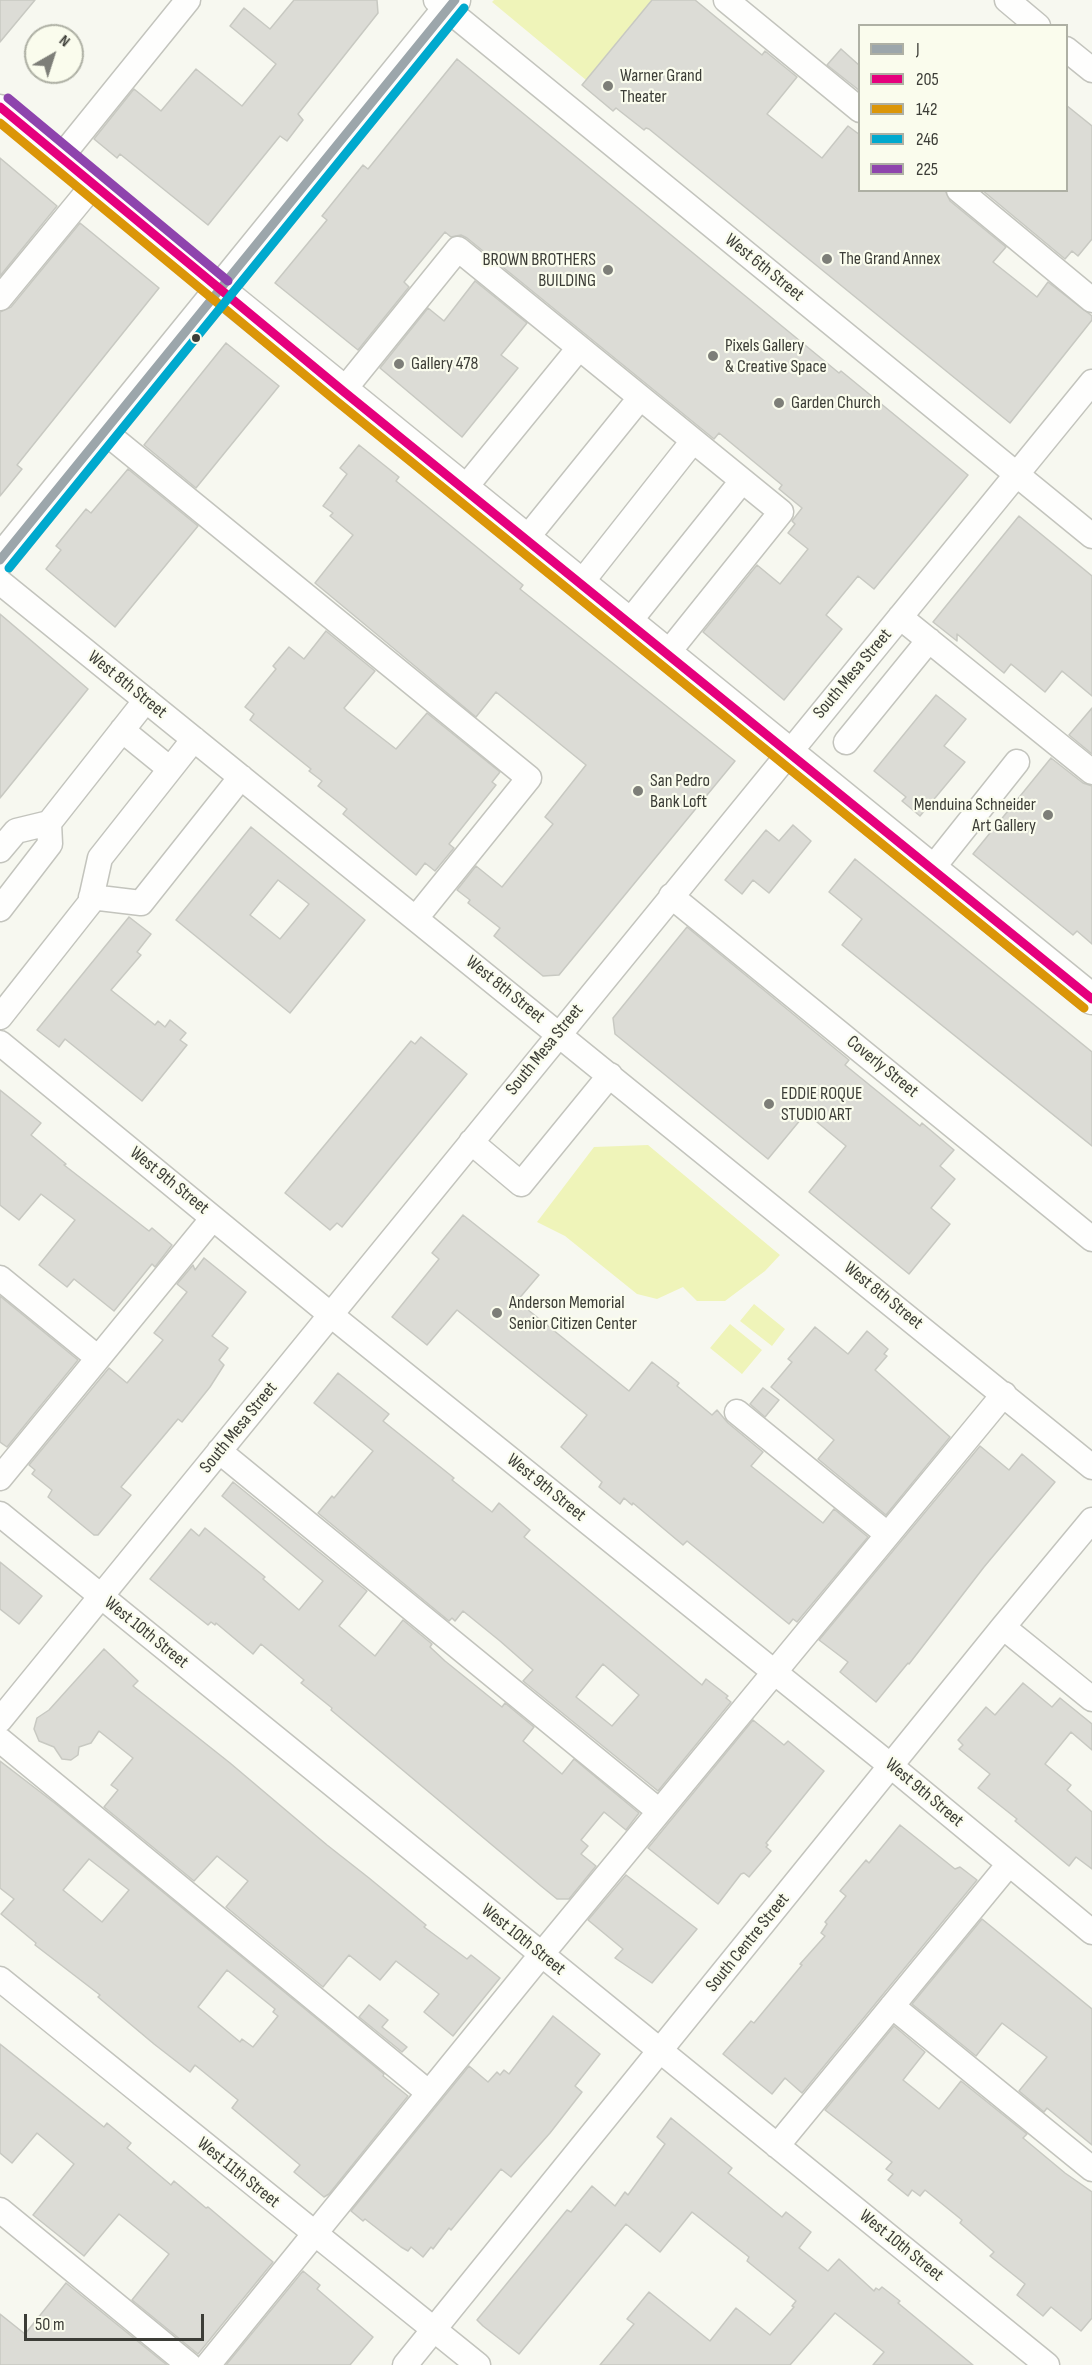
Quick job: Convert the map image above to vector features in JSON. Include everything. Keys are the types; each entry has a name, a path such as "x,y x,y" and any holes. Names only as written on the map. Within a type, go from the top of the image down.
{"main road":[{"path":"0,560 220,290 446,3"},
{"path":"220,290 1092,999"}],"street":[{"path":"726,0 858,108"},
{"path":"1007,0 1036,24"},
{"name":"West 6th Street","path":"446,3 1092,536"},
{"path":"61,157 177,4"},
{"path":"1068,51 1092,70"},
{"path":"0,107 220,290"},
{"path":"0,298 94,184"},
{"path":"961,192 1092,300"},
{"path":"343,391 458,249 781,512 667,654"},
{"path":"464,489 579,348"},
{"name":"South Mesa Street","path":"0,1720 1092,382"},
{"path":"526,539 640,398"},
{"path":"105,432 530,778 416,918"},
{"path":"581,583 693,441"},
{"path":"629,622 742,481"},
{"name":"West 8th Street","path":"0,582 1092,1467"},
{"path":"900,617 1092,772"},
{"path":"846,742 929,640"},
{"path":"0,850 16,831 49,823 146,700"},
{"path":"122,730 170,769"},
{"path":"0,1017 9,988 90,903 99,858 194,739"},
{"path":"931,870 1017,762"},
{"path":"91,897 141,903 241,777"},
{"path":"0,909 50,844 49,823"},
{"name":"Coverly Street","path":"671,896 1092,1239"},
{"name":"West 9th Street","path":"0,1043 331,1315 891,1766 1092,1932"},
{"path":"471,1142 521,1184 610,1075"},
{"path":"0,1478 213,1218"},
{"path":"0,1278 98,1358"},
{"path":"208,2365 773,1671 1004,1394"},
{"path":"737,1412 887,1534"},
{"path":"219,1451 659,1811"},
{"name":"West 10th Street","path":"0,1514 1047,2365"},
{"name":"South Centre Street","path":"405,2365 1092,1520"},
{"path":"1003,1627 1092,1699"},
{"path":"0,1740 429,2093"},
{"path":"777,2146 1010,1864"},
{"name":"West 11th Street","path":"0,1979 477,2365"},
{"path":"892,2006 1092,2169"},
{"path":"0,2210 189,2365"}],"green space":[{"path":"494,0 652,0 586,80 492,2"},
{"path":"648,1145 780,1255 765,1271 725,1301 697,1301 683,1287 657,1299 637,1294 565,1236 537,1222 594,1147"},
{"path":"754,1304 785,1329 772,1346 740,1321"},
{"path":"730,1324 762,1350 742,1374 710,1348"}],"building":[{"path":"0,0 35,0 0,42"},
{"path":"294,0 377,0 378,13 298,114 303,120 287,141 280,136 208,225 120,154 117,158 94,139 134,89 161,111 196,69 242,106 276,64 230,26 244,8 270,29"},
{"path":"652,0 695,0 762,55 765,51 797,77 767,114 822,158 848,126 858,134 858,192 946,192 950,201 1006,247 993,262 1037,297 1048,282 1092,316 1092,320 1010,423 649,129 644,130 616,108 613,111 582,85"},
{"path":"841,49 858,64 858,89 827,65"},
{"path":"457,59 839,373 841,371 968,475 874,589 858,576 826,615 842,629 784,700 703,632 757,565 780,584 808,549 788,533 795,524 792,521 802,508 779,489 782,485 719,433 714,439 461,235 451,237 445,232 404,282 409,287 358,350 275,283 327,220 322,216 363,165 368,169"},
{"path":"1068,107 1092,126 1092,239 1078,256 1072,251 1065,259 984,192 1068,192"},
{"path":"0,158 57,206 0,276"},
{"path":"80,223 159,288 17,465 22,469 0,496 0,312 11,307"},
{"path":"475,281 527,323 501,355 518,368 462,437 380,368 428,308 444,321"},
{"path":"226,343 279,386 196,488 144,445"},
{"name":"San Pedro Bank Loft","path":"359,445 399,477 396,481 523,585 520,589 735,761 559,975 543,976 494,936 500,928 468,903 470,900 457,890 476,866 502,887 553,824 545,817 586,765 496,692 476,717 315,583 353,535 330,516 333,513 323,506 347,474 340,468"},
{"path":"128,469 198,526 115,627 46,569 61,550 56,546 86,509 91,513"},
{"path":"1019,516 1092,576 1092,696 1062,671 1045,692 1011,664 1004,673 957,634 957,641 933,622"},
{"path":"0,614 88,689 0,798"},
{"path":"326,631 375,671 344,708 347,711 396,749 427,713 500,772 492,782 496,785 449,844 454,848 435,871 425,863 416,875 343,814 347,809 318,786 322,781 309,771 311,769 250,720 254,714 245,707 276,669 273,666 289,647 304,659"},
{"path":"936,695 966,719 944,746 965,762 920,816 902,801 906,797 874,771"},
{"path":"1092,708 1092,754 1069,735"},
{"name":"Menduina Schneider Art Gallery","path":"1051,758 1083,783 1092,786 1092,944 1077,931 1073,935 973,854"},
{"path":"793,825 811,841 769,893 753,880 742,894 725,880 766,830 779,841"},
{"path":"251,827 365,920 290,1013 176,920","holes":["278,880 309,904 280,939 250,915"]},
{"path":"855,859 1092,1052 1092,1146 842,945 862,919 829,892"},
{"path":"129,917 151,934 137,952 141,955 111,990 155,1025 158,1021 165,1027 170,1020 186,1033 180,1040 187,1045 142,1101 65,1039 59,1047 37,1030"},
{"path":"687,927 849,1060 845,1065 920,1126 922,1123 954,1150 940,1166 955,1179 931,1208 950,1224 909,1274 809,1192 846,1146 806,1113 768,1159 615,1034 613,1018"},
{"path":"421,1037 467,1074 342,1227 337,1223 330,1230 285,1193 411,1041 415,1044"},
{"path":"0,1090 41,1123 31,1135 66,1164 64,1165 149,1231 152,1228 172,1245 155,1267 152,1264 114,1311 74,1279 67,1287 39,1265 75,1220 41,1194 19,1220 0,1205"},
{"path":"463,1215 539,1275 517,1301 629,1391 652,1362 679,1383 677,1386 712,1415 717,1410 728,1423 763,1452 751,1466 823,1523 834,1509 868,1537 797,1622 793,1619 789,1624 687,1541 683,1545 633,1503 632,1505 624,1498 620,1504 599,1487 602,1482 561,1447 587,1415 457,1310 427,1345 392,1317 439,1259 432,1253"},
{"path":"204,1258 246,1292 212,1336 228,1348 219,1360 224,1365 182,1422 178,1419 121,1487 131,1495 98,1535 94,1535 48,1497 52,1490 32,1474 35,1470 29,1465 109,1368 127,1383 163,1340 154,1333 187,1292 177,1284 193,1265 195,1270"},
{"path":"0,1296 78,1360 7,1447 0,1442"},
{"path":"815,1327 848,1354 867,1331 888,1349 884,1354 887,1356 875,1370 950,1437 886,1515 818,1459 834,1440 771,1387 792,1362 788,1359"},
{"path":"338,1373 389,1414 383,1421 454,1478 452,1480 492,1512 499,1503 530,1530 524,1537 702,1685 706,1679 728,1696 726,1698 731,1702 658,1791 523,1681 533,1670 500,1641 463,1611 455,1621 452,1618 449,1621 318,1513 332,1496 334,1498 373,1451 314,1403","holes":["603,1664 639,1695 612,1726 576,1697"]},
{"path":"763,1388 779,1400 765,1417 750,1404"},
{"path":"980,1446 1009,1470 1022,1454 1055,1482 876,1702 840,1672 848,1662 819,1640"},
{"path":"233,1482 367,1591 339,1626 375,1656 403,1620 432,1644 430,1647 445,1661 502,1707 505,1703 534,1727 523,1741 562,1774 574,1759 639,1813 626,1830 604,1812 581,1840 588,1846 581,1854 596,1866 569,1899 557,1899 541,1886 331,1710 332,1708 301,1683 304,1680 261,1644 253,1654 216,1623 215,1625 211,1622 208,1625 150,1579 191,1529 199,1536 205,1528 265,1577 263,1579 299,1610 323,1581 222,1496"},
{"path":"0,1562 42,1596 19,1624 0,1609"},
{"path":"104,1649 138,1681 133,1686 426,1925 424,1927 467,1959 471,1955 500,1978 453,2036 424,2012 439,1994 396,1961 380,1980 349,1955 323,1987 226,1907 248,1881 217,1856 194,1881 104,1807 118,1790 111,1785 133,1758 99,1731 91,1743 79,1747 78,1755 71,1760 62,1759 54,1747 39,1741 34,1729 37,1718 49,1710"},
{"path":"1023,1683 1052,1707 1060,1698 1092,1724 1092,1750 1071,1732 1045,1764 1071,1785 1067,1790 1092,1812 1092,1869 1076,1857 1069,1866 1015,1821 1017,1819 978,1788 990,1774 959,1749 963,1745 958,1740 986,1707 995,1715"},
{"path":"753,1720 784,1745 788,1741 824,1771 766,1843 768,1845 766,1847 771,1851 749,1877 744,1873 741,1874 718,1904 648,1848"},
{"path":"0,1761 56,1804 408,2096 329,2194 324,2197 294,2172 300,2165 232,2108 238,2100 195,2065 190,2072 154,2044 98,1997 100,1995 35,1945 36,1943 1,1914 14,1899 0,1888","holes":["89,1859 129,1890 102,1922 63,1890","227,1970 275,2009 273,2012 278,2016 253,2047 242,2039 240,2042 198,2007"]},
{"path":"900,1825 955,1869 960,1867 977,1880 802,2093 785,2078 772,2094 723,2054 751,2021 754,2023 825,1936 821,1933 827,1924 825,1922 846,1896 840,1891 866,1860 869,1863"},
{"path":"626,1875 697,1929 652,1983 615,1958 623,1949 588,1920"},
{"path":"982,1919 1092,2009 1092,2145 1047,2108 1044,2112 1019,2091 1047,2057 1002,2023 976,2056 912,2004"},
{"path":"369,2005 388,2020 382,2027 407,2047 402,2052 359,2017"},
{"path":"553,2016 600,2054 575,2086 582,2092 511,2177 501,2169 451,2230 449,2228 433,2249 431,2247 423,2257 411,2247 408,2251 401,2247 351,2211 469,2066 488,2082 497,2072 500,2075 504,2070 509,2074"},
{"path":"894,2026 925,2052 903,2080 939,2109 961,2081 1027,2134 1023,2138 1092,2192 1092,2318 1081,2331 1051,2307 1043,2316 1017,2295 1025,2284 990,2256 994,2252 960,2223 962,2220 925,2190 920,2196 912,2190 908,2196 888,2180 893,2174 886,2169 892,2162 825,2110"},
{"path":"0,2044 104,2127 107,2123 131,2143 127,2148 171,2185 174,2181 273,2262 198,2354 132,2300 169,2254 119,2214 84,2256 33,2215 74,2164 37,2133 12,2163 0,2153"},
{"path":"671,2118 732,2168 728,2173 782,2217 786,2212 811,2232 799,2248 828,2271 839,2259 874,2291 882,2287 973,2365 873,2365 884,2352 835,2313 790,2365 600,2365 634,2324 627,2319 649,2292 710,2341 736,2308 770,2335 794,2307 792,2306 796,2301 747,2261 749,2257 692,2212 660,2252 626,2224 519,2354 483,2326 477,2320 567,2210 571,2212 592,2186 615,2206 625,2192 628,2195 665,2144 657,2137"},
{"path":"303,2271 320,2285 317,2289 373,2337 350,2365 226,2365"},
{"path":"66,2283 167,2365 0,2365 0,2314 25,2334"}],"transit line":[{"name":"J","path":"0,560 455,0"},
{"name":"246","path":"9,568 464,8"},
{"name":"225","path":"8,98 228,281"},
{"name":"205","path":"0,107 343,391 1092,999"},
{"name":"142","path":"0,123 335,400 1084,1008"}],"place":[{"name":"Warner Grand Theater","path":"608,86"},
{"name":"The Grand Annex","path":"827,259"},
{"name":"BROWN BROTHERS BUILDING","path":"608,270"},
{"name":"Pixels Gallery & Creative Space","path":"713,356"},
{"name":"Gallery 478","path":"399,364"},
{"name":"Garden Church","path":"779,403"},
{"name":"San Pedro Bank Loft","path":"638,791"},
{"name":"Menduina Schneider Art Gallery","path":"1048,815"},
{"name":"EDDIE ROQUE STUDIO ART","path":"769,1104"},
{"name":"Anderson Memorial Senior Citizen Center","path":"497,1313"}]}
